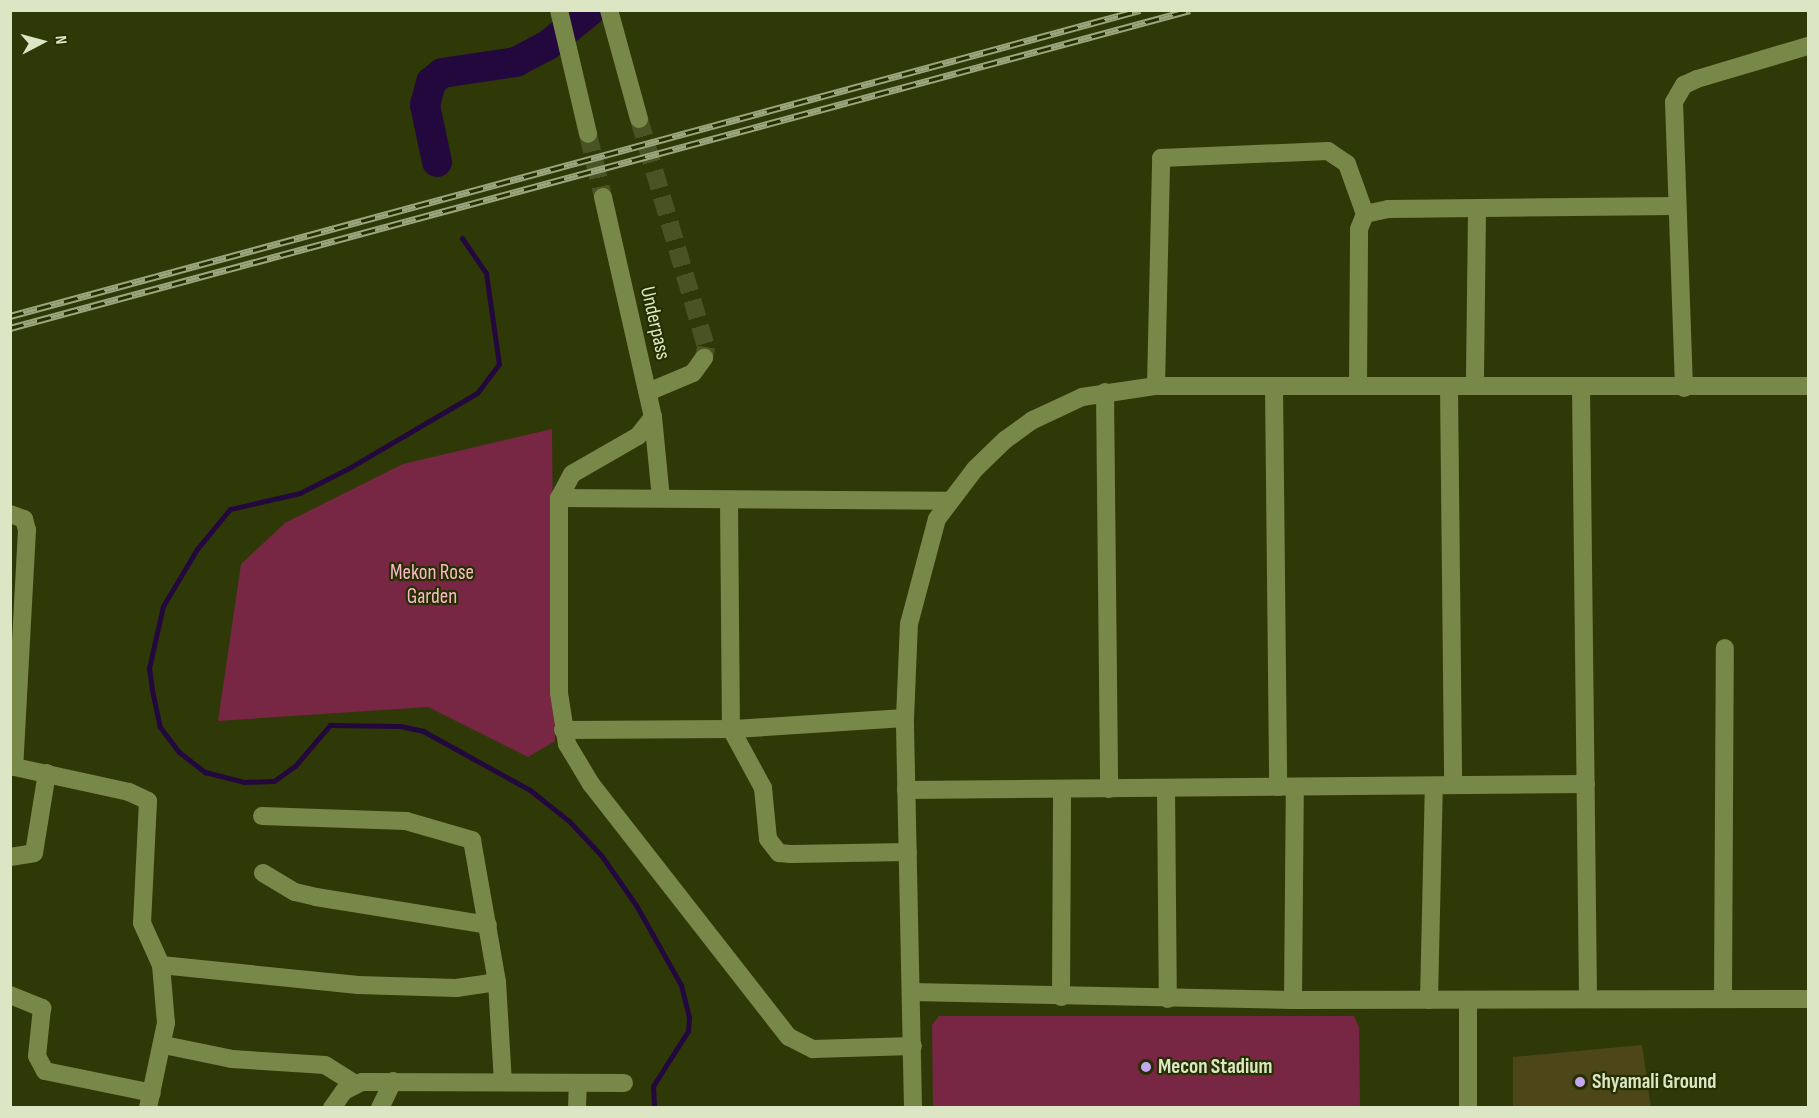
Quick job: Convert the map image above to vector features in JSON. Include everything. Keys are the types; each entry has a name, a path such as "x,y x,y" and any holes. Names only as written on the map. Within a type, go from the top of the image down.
{"street":[{"path":"559,10 588,134"},
{"path":"609,10 639,119"},
{"path":"1684,388 1674,102 1684,86 1809,46"},
{"path":"1156,386 1160,159 1328,151 1347,164 1365,214 1359,229 1358,385"},
{"name":"Underpass","path":"603,197 648,392 693,373 705,358"},
{"path":"1365,214 1389,209 1676,206"},
{"path":"1475,376 1477,209"},
{"path":"913,1107 905,718 909,624 926,548 947,501 990,455 1033,420 1058,406 1105,392 1156,386 1684,388 1809,386"},
{"path":"1274,386 1293,1000"},
{"path":"1449,387 1453,785"},
{"path":"1581,388 1588,998"},
{"path":"648,392 653,417 661,498"},
{"path":"1105,392 1109,789"},
{"path":"653,417 638,436 572,474 559,498 563,730 591,784 789,1037 821,1049 913,1046"},
{"path":"559,498 661,498 729,502 896,497 947,501"},
{"path":"729,502 731,729 763,788 768,839 779,853 908,852"},
{"path":"10,514 24,519 27,530 12,766 129,792 148,801 142,923 161,965 166,997 164,1045 150,1100 45,1071 37,1056 41,1005 10,995"},
{"path":"1723,997 1725,648"},
{"path":"563,730 731,729 905,718"},
{"path":"10,857 34,853 47,773"},
{"path":"906,790 1586,784"},
{"path":"1429,1000 1434,786"},
{"path":"1166,788 1168,999"},
{"path":"1061,997 1062,789"},
{"path":"262,816 406,821 465,836 476,846 498,982 503,1082"},
{"path":"263,873 295,892 316,897 488,925"},
{"path":"161,965 358,985 456,988 498,982"},
{"path":"912,992 1061,997 1293,1000 1468,1001 1723,997 1809,999"},
{"path":"1468,1001 1468,1107"},
{"path":"164,1045 232,1059 333,1067 355,1084"},
{"path":"380,1107 393,1081"},
{"path":"332,1107 355,1084 393,1081 624,1083"},
{"path":"577,1107 578,1083"}],"green space":[{"name":"Mekon Rose Garden","path":"552,429 555,741 528,757 428,707 218,721 241,564 285,523 403,464"},
{"name":"Mecon Stadium","path":"939,1016 1354,1016 1359,1027 1360,1107 933,1107 932,1025"}],"building":[{"name":"Shyamali Ground","path":"1642,1045 1651,1107 1513,1107 1513,1057"}],"waterway":[{"path":"437,162 425,105 431,82 442,73 516,62 548,45 591,10"},
{"path":"462,238 486,273 499,364 477,393 351,467 300,493 230,509 197,549 163,606 149,668 160,727 179,752 205,772 244,782 274,781 295,766 330,725 400,726 423,731 530,790 569,821 601,855 636,905 681,985 689,1017 688,1031 653,1086 654,1108"}],"tunnel":[{"path":"639,119 706,347 704,358"},
{"path":"588,134 603,197"}],"railway":[{"path":"10,316 1140,10"},
{"path":"10,328 1190,10"}],"place":[{"name":"Mecon Stadium","path":"1146,1067"},
{"name":"Shyamali Ground","path":"1580,1082"}]}
